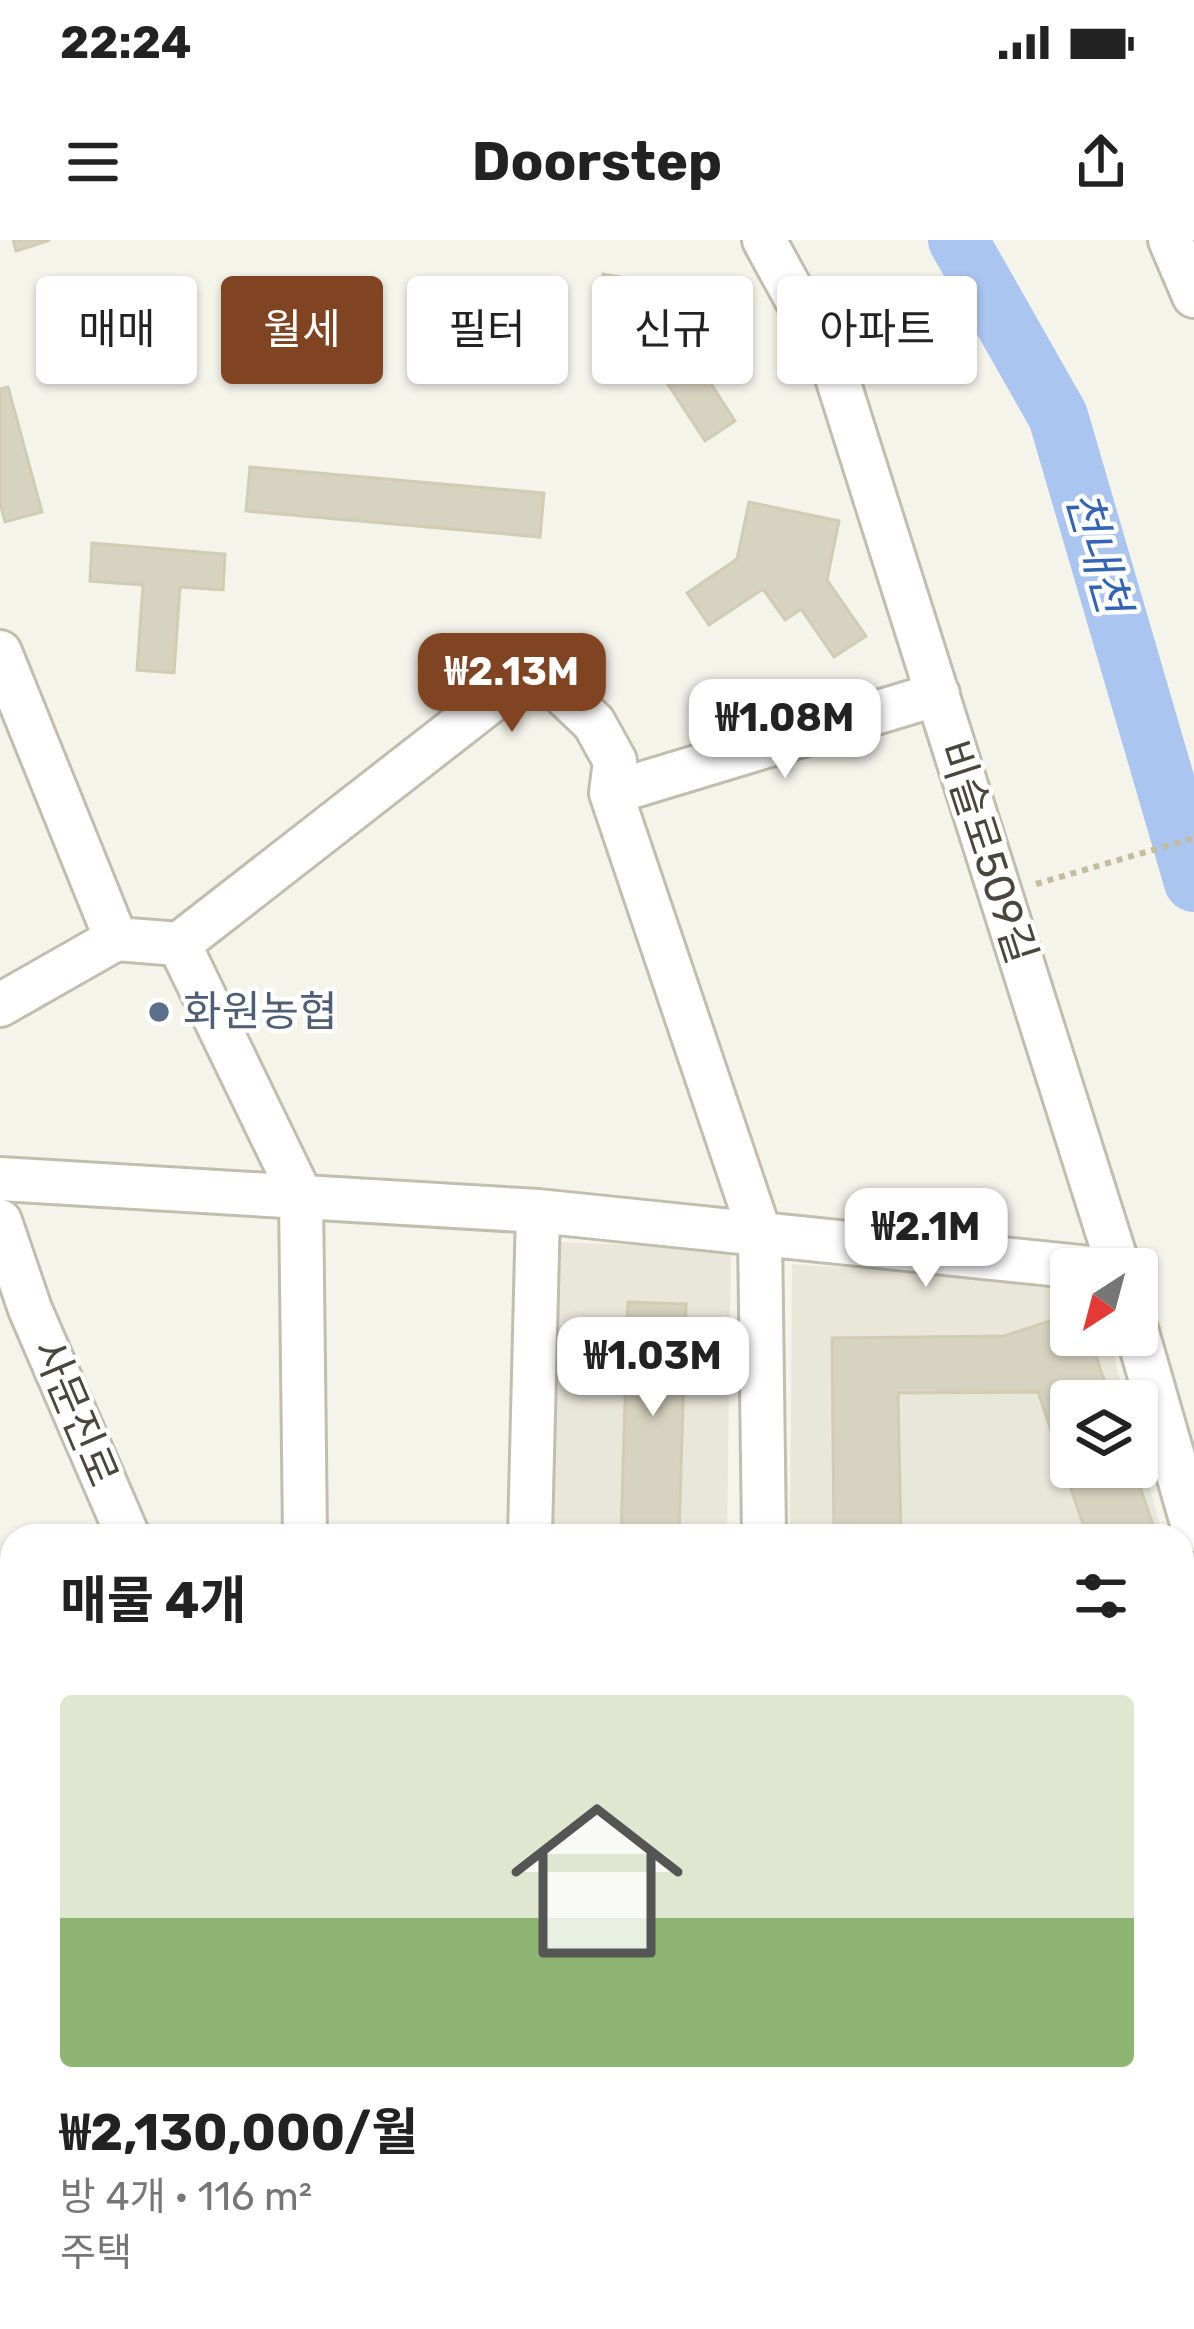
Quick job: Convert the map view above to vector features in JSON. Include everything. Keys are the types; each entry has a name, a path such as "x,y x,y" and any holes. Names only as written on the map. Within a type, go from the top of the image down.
{"street":[{"name":"비슬로509길","path":"764,240 834,368 1112,1248"},
{"path":"1170,240 1194,296"},
{"path":"0,652 116,939"},
{"path":"0,1005 116,939 179,944 514,683 552,683 593,722 615,761 610,794 760,1234 764,1524"},
{"path":"610,794 938,694"},
{"path":"179,944 301,1196 305,1524"},
{"path":"0,1179 538,1211 1050,1264"},
{"path":"530,1524 538,1211"},
{"name":"사문진로","path":"0,1221 15,1309 122,1524"},
{"path":"1144,1356 1192,1524"}],"path":[{"path":"1033,885 1194,838"}],"shaded area":[{"path":"558,1242 731,1249 727,1524 550,1524"},
{"path":"792,1264 1050,1281 1050,1356 1114,1356 1120,1380 1050,1380 1050,1488 1150,1488 1160,1524 790,1524"}],"building":[{"path":"13,240 50,240 16,251"},
{"path":"668,384 711,384 735,421 705,441"},
{"path":"8,387 42,512 5,522 0,503 0,389"},
{"path":"250,467 544,493 540,537 246,511"},
{"path":"749,502 839,521 827,580 866,636 834,657 801,609 785,620 763,589 709,625 687,593 737,559"},
{"path":"92,543 225,554 223,590 180,587 174,673 137,670 143,585 90,581"},
{"path":"628,1302 686,1304 679,1524 621,1524"},
{"path":"1050,1321 1050,1356 1096,1356 1104,1380 1050,1380 1050,1427 1038,1392 898,1393 901,1524 834,1524 832,1338 1004,1336"},
{"path":"1071,1488 1140,1488 1153,1524 1083,1524"}],"waterway":[{"name":"천내천","path":"958,240 1058,416 1194,882"}],"place":[{"name":"화원농협","path":"159,1012"}]}
